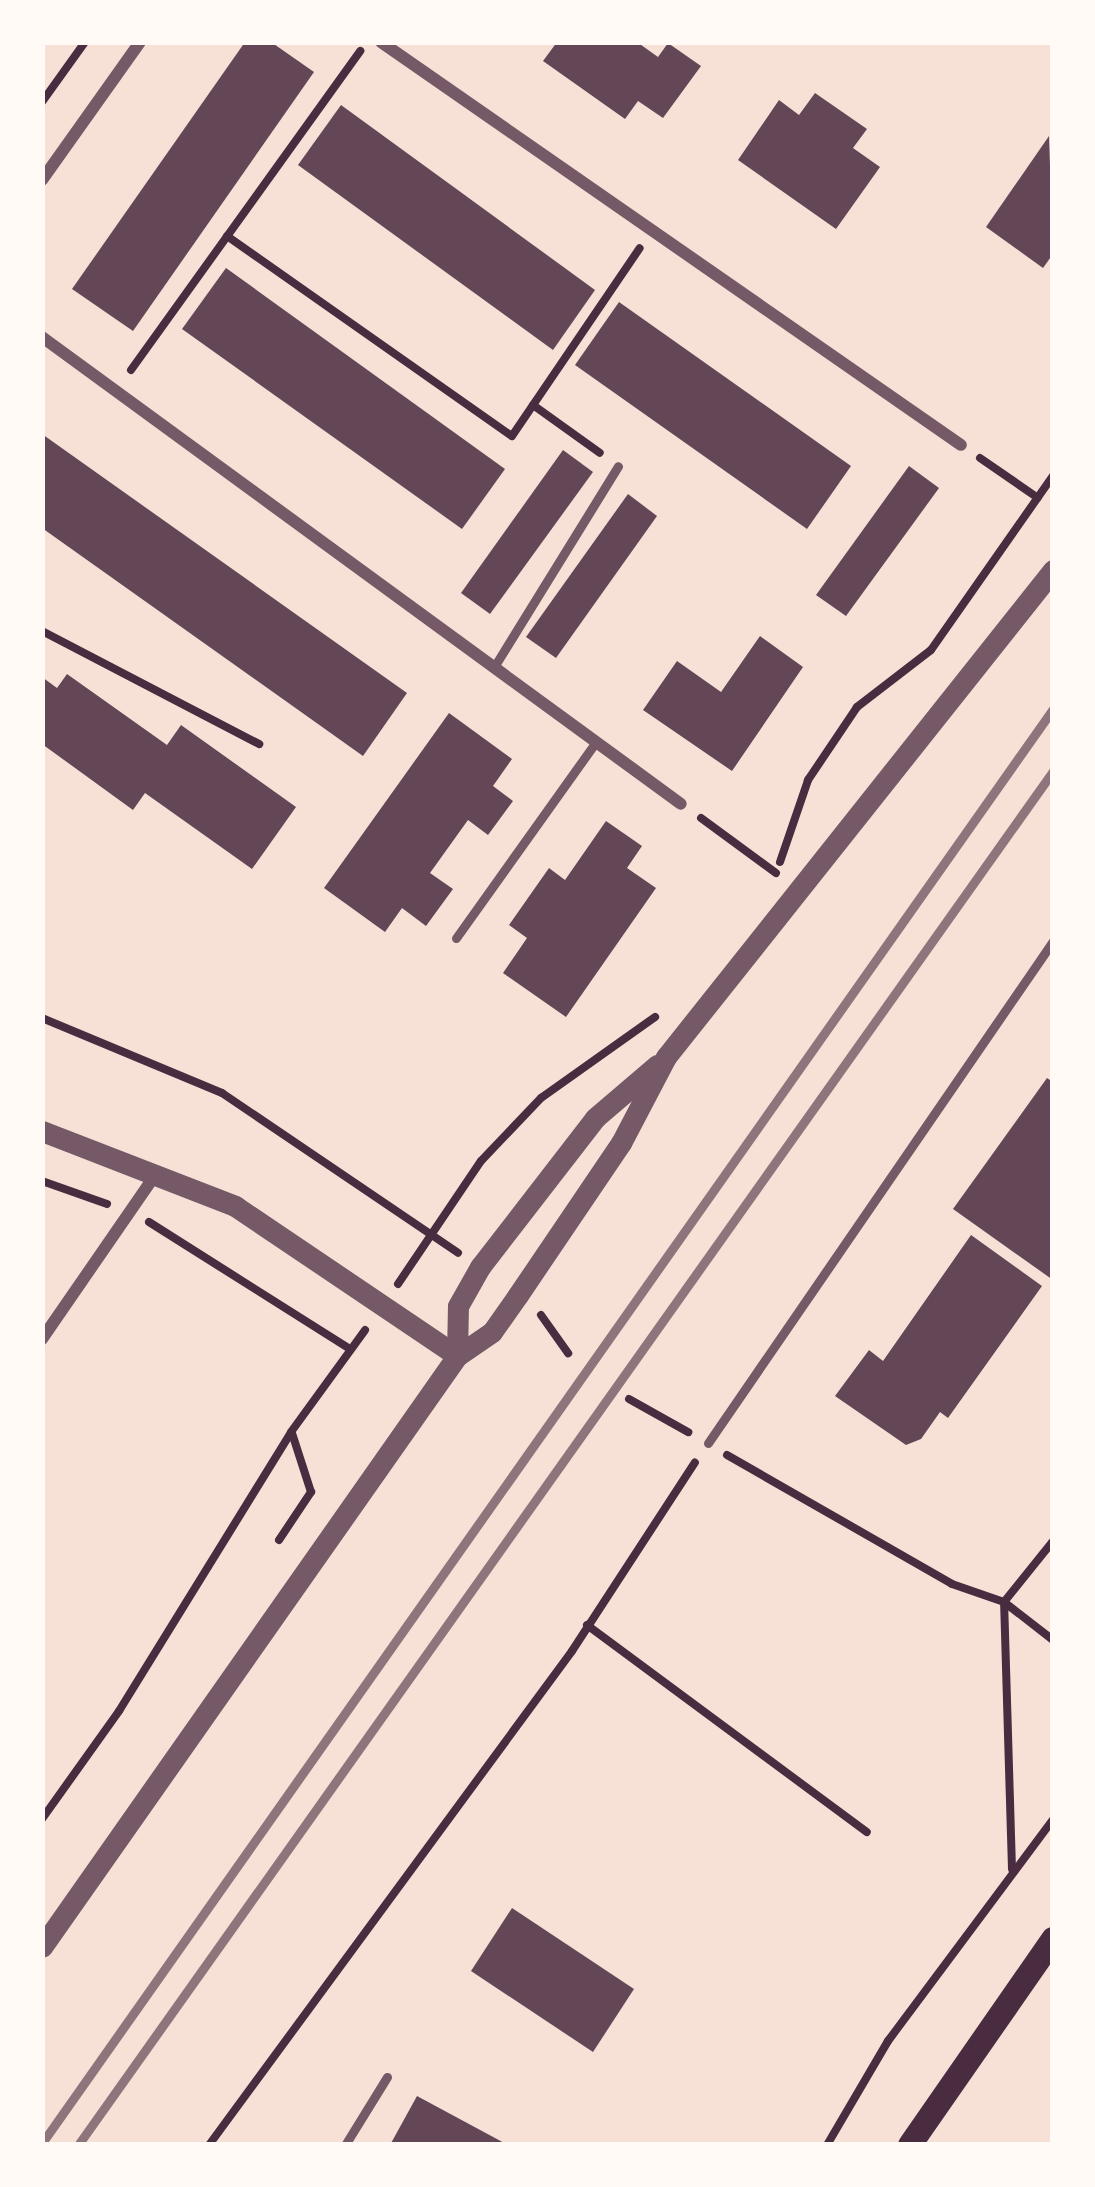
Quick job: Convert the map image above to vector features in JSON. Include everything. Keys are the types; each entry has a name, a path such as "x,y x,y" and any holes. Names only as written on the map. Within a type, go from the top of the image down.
{"main road":[{"path":"910,2145 1053,1939"}],"street":[{"path":"42,180 140,42"},
{"path":"380,42 961,445"},
{"path":"42,337 681,804"},
{"path":"42,1947 457,1357 492,1331 518,1295 621,1143 666,1057 1053,570"},
{"path":"457,1357 458,1306 480,1268 595,1118 666,1057"},
{"path":"42,1131 235,1206 457,1357"},
{"path":"42,1340 157,1173"}],"lane":[{"path":"494,668 618,466"},
{"path":"456,938 596,742"},
{"path":"708,1443 1053,941"},
{"path":"345,2145 387,2077"}],"path":[{"path":"42,102 85,42"},
{"path":"116,391 367,42"},
{"path":"227,236 512,436 652,231"},
{"path":"533,405 618,466"},
{"path":"961,445 1038,498"},
{"path":"681,804 777,874 808,780 857,707 932,650 1053,476"},
{"path":"42,631 259,744"},
{"path":"42,1018 222,1093 429,1234 482,1161 541,1098 660,1014"},
{"path":"42,1181 130,1212 291,1307 350,1349 291,1432 119,1711 42,1819"},
{"path":"629,1399 952,1584 1004,1602 1053,1640"},
{"path":"279,1540 311,1492 291,1432"},
{"path":"209,2145 587,1624 708,1443"},
{"path":"1012,1869 1004,1602 1053,1541"},
{"path":"587,1624 867,1832"},
{"path":"827,2145 888,2041 1053,1820"}],"building":[{"path":"245,42 271,42 314,72 133,331 72,289"},
{"path":"557,42 637,42 658,57 668,43 701,66 663,118 638,101 625,119 543,61"},
{"path":"815,93 867,129 853,148 880,167 836,229 738,160 779,100 799,115"},
{"path":"341,105 595,290 553,350 298,165"},
{"path":"1049,136 1053,254 1043,268 986,227"},
{"path":"226,268 505,469 462,529 182,329"},
{"path":"619,302 851,466 807,529 575,365"},
{"path":"42,434 407,693 363,756 42,528"},
{"path":"563,450 593,472 490,614 461,593"},
{"path":"909,466 939,488 846,616 816,595"},
{"path":"628,494 657,516 556,658 526,637"},
{"path":"760,636 803,667 732,771 643,710 677,661 721,692"},
{"path":"67,674 167,745 181,725 296,807 252,869 145,793 133,810 42,744 42,677 57,688"},
{"path":"449,713 512,759 493,786 513,801 488,835 468,820 430,873 453,889 426,926 402,908 385,932 324,888"},
{"path":"606,821 642,846 627,868 656,888 566,1017 503,973 527,938 509,925 549,868 565,880"},
{"path":"1047,1078 1053,1082 1053,1280 953,1209"},
{"path":"971,1235 1042,1286 948,1418 940,1412 921,1439 906,1445 835,1396 869,1350 883,1361"},
{"path":"512,1908 634,1989 593,2052 471,1971"},
{"path":"417,2096 508,2145 390,2145"}],"railway":[{"path":"42,2143 1053,709"},
{"path":"78,2145 1053,771"}]}
